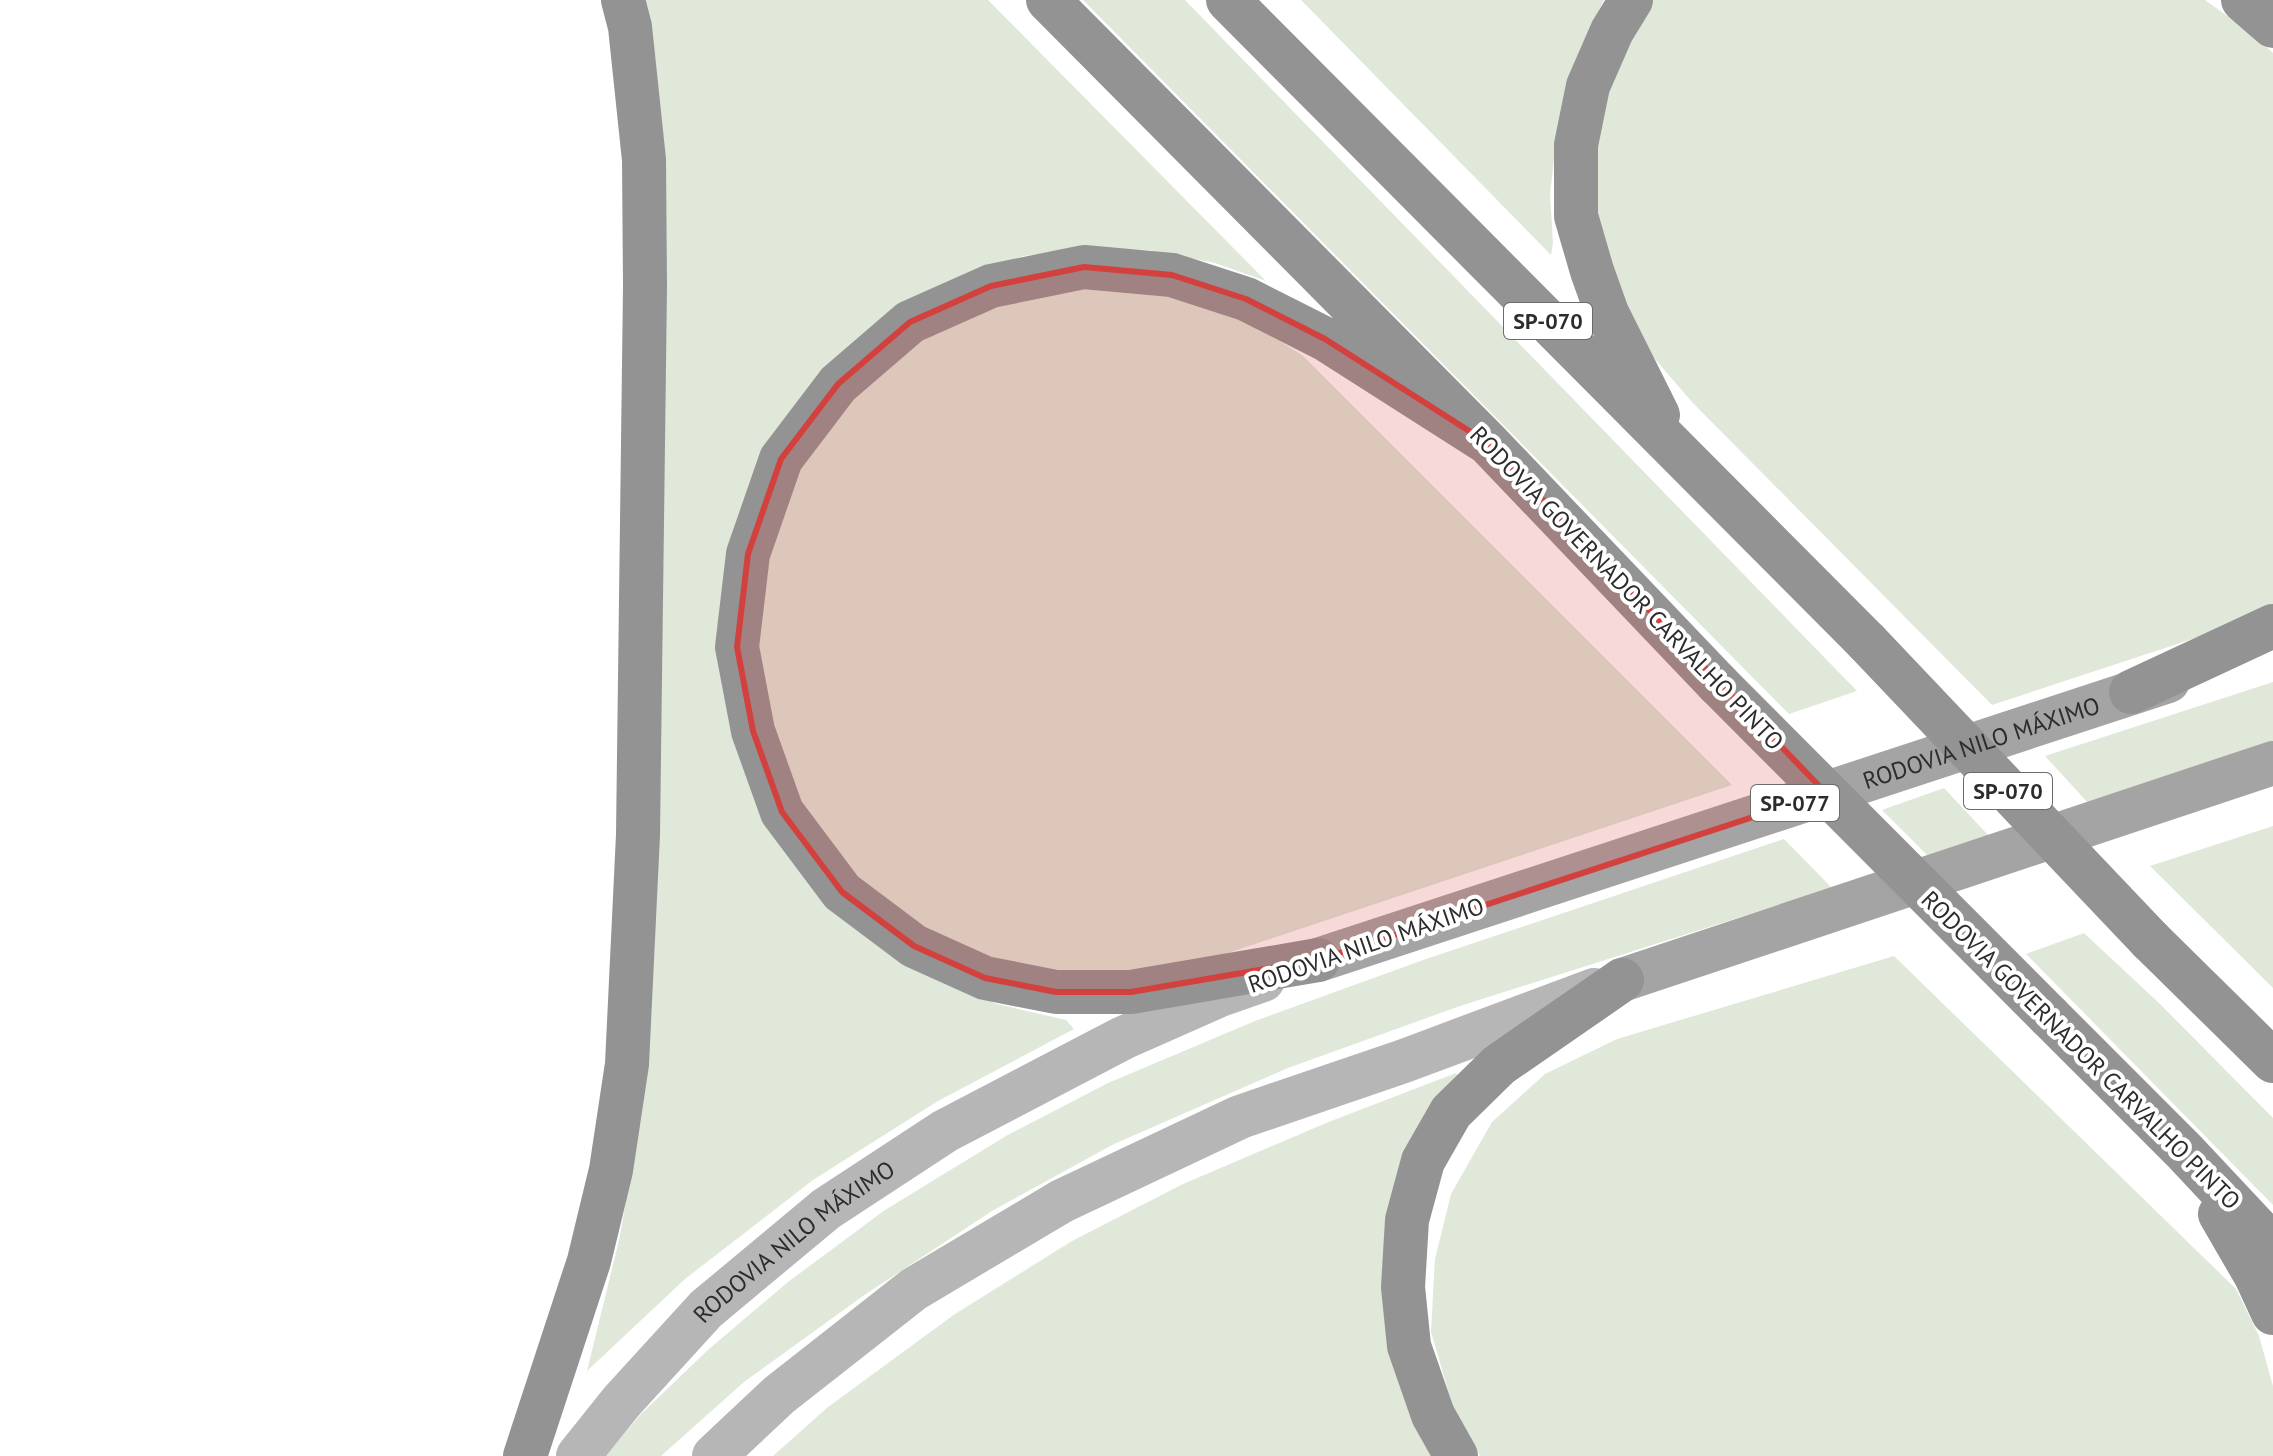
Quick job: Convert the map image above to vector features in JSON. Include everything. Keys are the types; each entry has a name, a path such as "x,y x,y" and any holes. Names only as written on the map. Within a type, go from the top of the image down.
{"highway":[{"path":"525,1456 589,1261 611,1170 627,1064 638,835 645,286 644,160 630,27 623,0"},
{"name":"RODOVIA GOVERNADOR CARVALHO PINTO","path":"1048,0 1488,443 1718,684 2185,1152 2273,1246"},
{"name":"SP-070","path":"1228,0 1867,642 2150,940 2273,1061"},
{"path":"1631,0 1612,31 1588,86 1576,145 1576,216 1607,313 1675,450"},
{"path":"2243,0 2273,26"},
{"path":"1318,960 1131,992 1056,992 985,978 914,946 842,892 782,812 753,731 737,647 748,554 781,459 838,384 862,363 910,322 991,286 1084,267 1172,275 1246,299 1325,339 1488,443"},
{"path":"2131,692 2273,626"},
{"path":"1456,1456 1433,1415 1409,1346 1403,1287 1407,1220 1423,1161 1451,1112 1499,1065 1622,980"},
{"path":"2185,1152 2256,1276 2273,1313"}],"main road":[{"name":"RODOVIA NILO MÁXIMO","path":"578,1456 622,1401 706,1309 826,1209 945,1131 1123,1038 1220,995 1318,960 2273,647"},
{"path":"714,1456 779,1395 914,1289 1062,1201 1240,1117 1404,1061 1622,980 2273,763"}],"highlighted area":[{"path":"1084,267 1172,275 1246,299 1325,339 1488,443 1826,793 1318,960 1131,992 1056,992 985,978 914,946 842,892 782,812 753,731 737,647 748,554 781,459 838,384 910,322 991,286"}],"shaded area":[{"path":"643,0 988,0 1266,281 1215,263 1149,250 1084,248 1024,256 964,275 790,413 737,739 933,975 997,1004 1066,1020 1074,1029 938,1101 813,1180 685,1279 587,1371 620,1236 639,1120"},
{"path":"1083,0 1185,0 1857,691 1789,714"},
{"path":"1301,0 1604,0 1595,17 1558,126 1550,194 1551,255"},
{"path":"1652,0 2205,0 2273,53 2273,608 2244,622 1992,705 1692,402 1629,329 1588,202 1593,113"},
{"path":"1083,284 1166,289 1240,315 1303,356 1732,785 1165,974 1102,984 984,965 873,899 824,845 780,769 758,692 755,614 769,538 797,468 857,392 920,339 992,303"},
{"path":"2273,682 2273,744 2089,804 2045,756"},
{"path":"1944,788 1989,836 1929,857 1882,810"},
{"path":"2273,826 2273,988 2150,866"},
{"path":"1784,839 1832,888 1460,1006 1288,1068 1114,1144 992,1211 863,1296 744,1382 661,1456 606,1456 641,1414 709,1349 788,1282 885,1210 1006,1136 1108,1083 1255,1021 1426,959"},
{"path":"2084,933 2160,1004 2273,1118 2273,1205 2026,954"},
{"path":"1894,956 2236,1289 2259,1336 2273,1386 2273,1456 1480,1456 1453,1407 1431,1332 1435,1259 1451,1194 1492,1122 1545,1074 1617,1039"},
{"path":"1456,1073 1463,1081 1393,1245 1436,1456 773,1456 828,1407 955,1314 1072,1241 1183,1184 1326,1123"}]}
